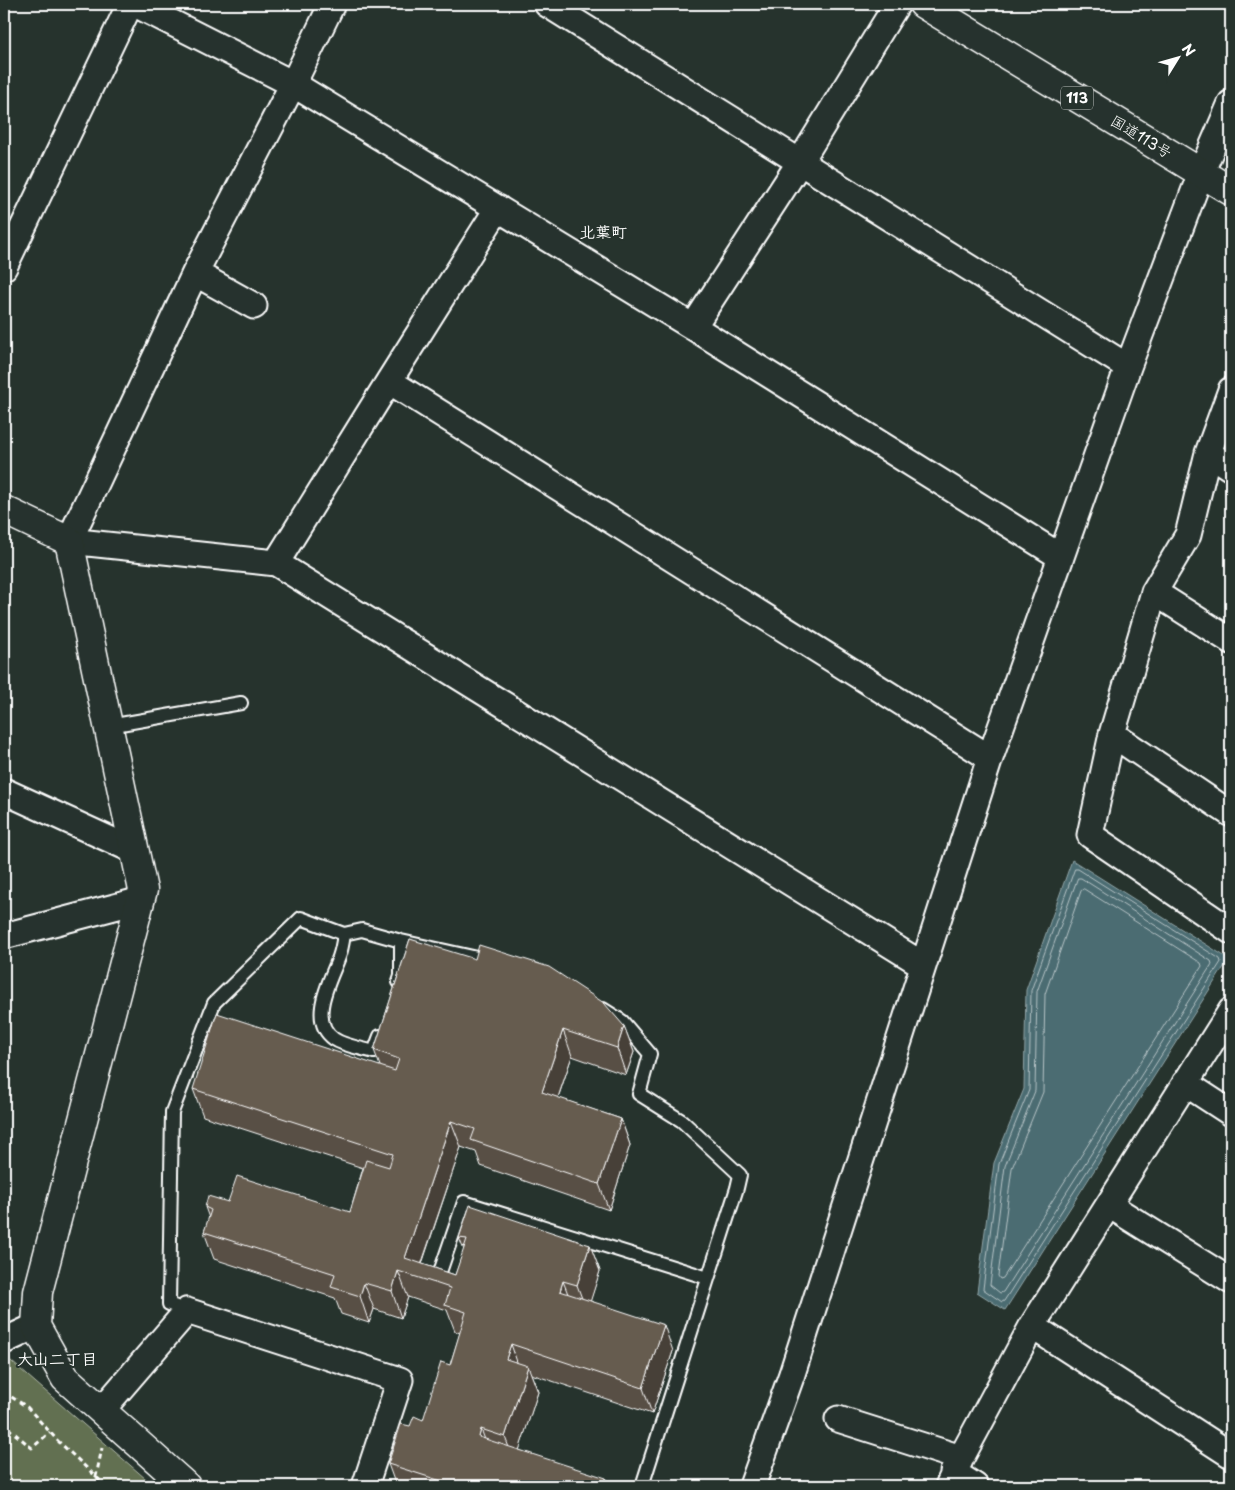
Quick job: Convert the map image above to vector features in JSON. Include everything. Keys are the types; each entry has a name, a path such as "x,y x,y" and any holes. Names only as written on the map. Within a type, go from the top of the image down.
{"main road":[{"name":"国道113号","path":"923,4 1231,192"},
{"path":"4,510 69,541 143,890 38,1292 36,1326 65,1378 186,1486"}],"street":[{"path":"4,267 130,4"},
{"path":"135,4 293,84 693,327 1061,557"},
{"path":"332,4 293,84 195,273 69,541 276,563 924,966"},
{"path":"547,4 1128,367"},
{"path":"693,327 800,162 897,4"},
{"path":"752,1486 792,1374 990,758 1128,367 1201,173 1231,104"},
{"path":"276,563 498,208"},
{"path":"195,273 254,306"},
{"path":"389,381 990,758"},
{"path":"1231,390 1208,453 1188,535 1154,592 1112,734 1090,836 1231,931"},
{"path":"1208,453 1231,468"},
{"path":"1154,592 1231,641"},
{"path":"1112,734 1231,814"},
{"path":"4,791 135,851"},
{"path":"4,936 141,900"},
{"path":"954,1472 1032,1326 1231,1011"},
{"path":"1185,1083 1231,1113"},
{"path":"1109,1204 1231,1281"},
{"path":"101,1411 187,1311 400,1380 365,1486"},
{"path":"4,1341 36,1326"},
{"path":"1032,1326 1231,1455"},
{"path":"838,1419 954,1472 975,1486"}],"lane":[{"path":"108,726 241,703"},
{"path":"187,1311 168,1304 172,1112 214,1002 301,918 344,934 362,930 503,965"},
{"path":"344,934 340,955 330,978 321,1008 324,1028 334,1039 374,1052 385,1022"},
{"path":"396,991 401,976 401,941"},
{"path":"591,1002 622,1021 650,1054 639,1094 682,1121 740,1175 642,1486"},
{"path":"439,1275 464,1202 708,1278"}],"path":[{"path":"4,1392 27,1407 106,1486"},
{"path":"4,1420 8,1428 9,1440 4,1454"},
{"path":"8,1428 32,1448 50,1432"},
{"path":"94,1486 103,1443"},
{"path":"4,1481 44,1486"}],"green space":[{"path":"4,1355 154,1486 4,1486"}],"water":[{"path":"1072,860 1229,959 1005,1310 977,1292 994,1163 1024,1089 1026,990"}],"building":[{"path":"410,939 475,959 479,945 549,967 604,1003 624,1026 617,1048 563,1030 542,1092 621,1119 599,1184 471,1140 475,1129 451,1121 405,1258 455,1275 467,1239 459,1238 470,1205 590,1245 577,1285 563,1281 560,1291 664,1325 643,1388 511,1344 506,1359 528,1366 505,1437 481,1429 479,1437 606,1478 603,1486 457,1486 388,1464 401,1424 410,1426 414,1416 423,1420 441,1362 450,1365 466,1312 445,1305 450,1288 398,1271 392,1291 364,1283 360,1296 331,1287 335,1274 204,1232 211,1210 205,1207 208,1196 228,1202 237,1176 350,1212 366,1160 389,1167 393,1154 193,1089 217,1013 395,1071 399,1059 374,1050"}],"district":[{"name":"北葉町","path":"603,232"},
{"name":"大山二丁目","path":"57,1359"}]}
